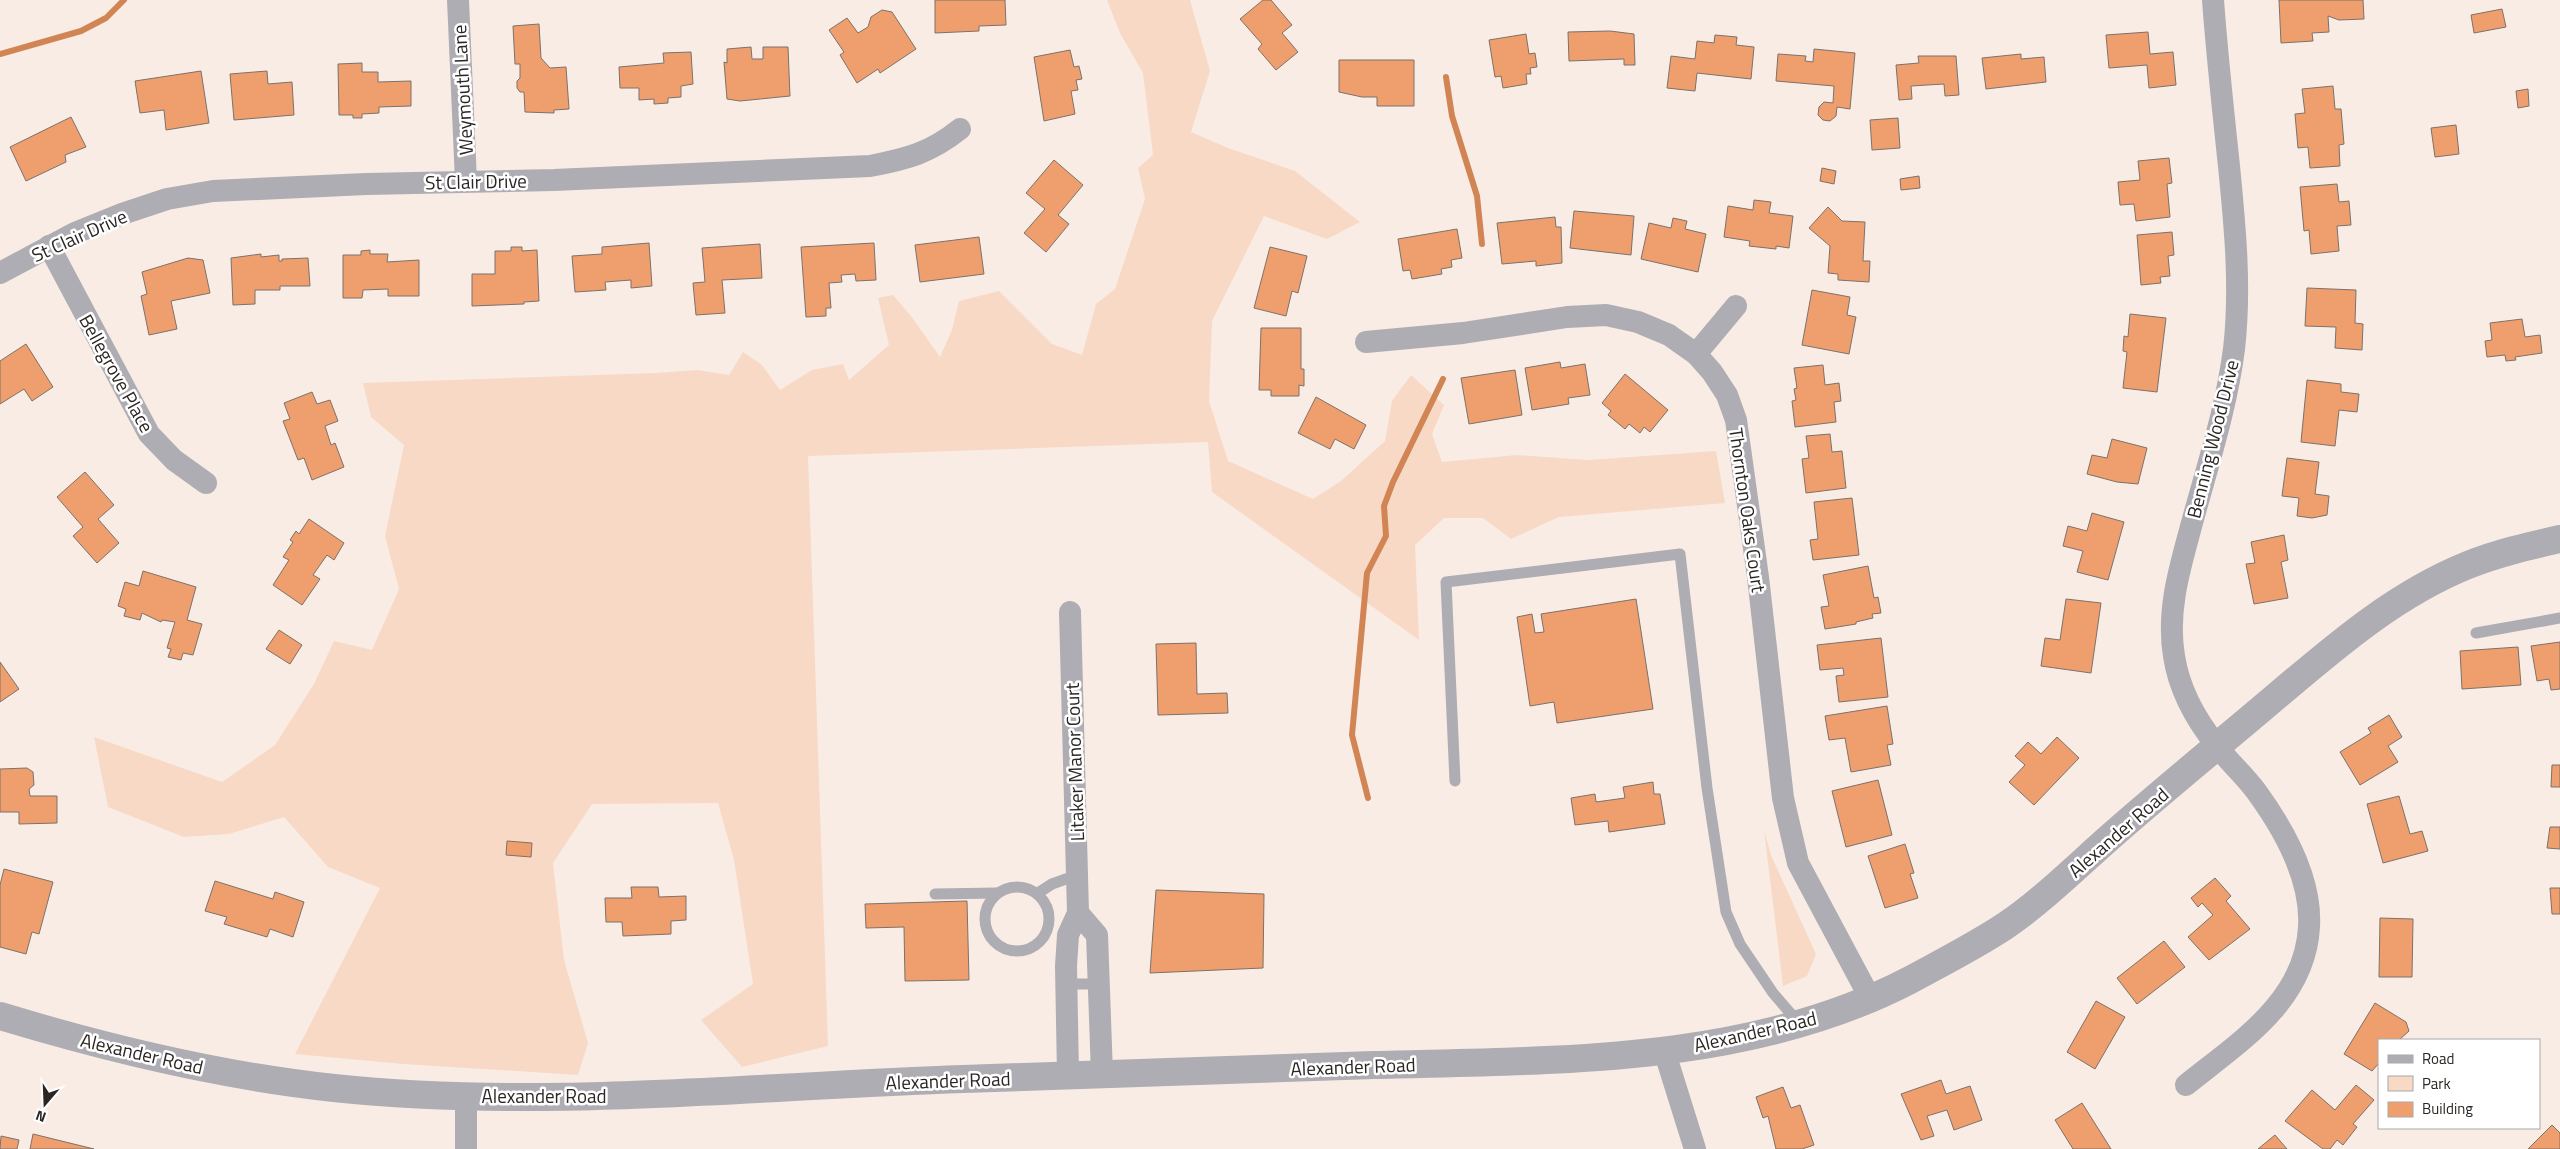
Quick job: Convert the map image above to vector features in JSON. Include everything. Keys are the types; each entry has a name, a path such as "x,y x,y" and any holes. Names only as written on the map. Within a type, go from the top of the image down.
{"street":[{"name":"Weymouth Lane","path":"458,0 466,181"},
{"name":"Benning Wood Drive","path":"2186,1085 2266,1020 2283,1000 2298,973 2307,944 2309,924 2307,896 2299,870 2280,828 2255,790 2217,747 2198,721 2184,692 2174,657 2171,625 2174,592 2222,409 2234,351 2238,302 2236,241 2213,0"},
{"name":"St Clair Drive","path":"0,273 48,246 122,214 166,199 213,192 870,166 903,160 929,151 960,129"},
{"name":"Bellegrove Place","path":"48,246 149,434 174,460 206,483"},
{"path":"1696,354 1736,306"},
{"name":"Thornton Oaks Court","path":"1366,342 1462,333 1568,316 1606,315 1638,322 1669,335 1696,354 1712,372 1727,395 1736,420 1756,568 1783,798 1798,863 1870,998"},
{"name":"Alexander Road","path":"0,1016 134,1054 259,1077 334,1088 466,1095 611,1096 701,1093 892,1081 1587,1057 1705,1044 1799,1024 1870,998 1906,982 2001,929 2049,892 2113,834 2351,633 2423,587 2466,566 2512,550 2560,539"},
{"name":"Litaker Manor Court","path":"1068,1076 1066,984 1068,935 1078,912 1070,612"},
{"path":"1078,912 1097,935 1102,1074"},
{"path":"1664,1050 1696,1149"},
{"path":"466,1095 466,1149"}],"lane":[{"path":"1455,781 1446,582 1680,554 1707,788 1726,912 1740,944 1773,993 1799,1024"},
{"path":"2476,632 2560,618"},
{"path":"1038,893 1052,884 1077,875"},
{"path":"935,894 997,893 1006,888 1017,886 1028,888 1038,893 1049,911 1048,932 1034,947 1024,951 1013,951 994,942 988,933 985,912 997,893"},
{"path":"1066,984 1098,984"}],"green space":[{"path":"1107,0 1190,0 1210,71 1191,132 1228,148 1295,171 1360,222 1327,239 1264,216 1212,321 1209,401 1228,461 1313,499 1341,481 1385,441 1392,401 1411,375 1444,405 1432,434 1442,462 1517,455 1588,460 1716,451 1725,503 1559,517 1511,539 1483,518 1444,518 1415,545 1419,640 1212,492 1208,442 808,456 828,1046 742,1067 701,1020 753,984 734,860 718,803 592,804 553,863 564,960 588,1043 578,1075 403,1064 295,1054 380,888 328,867 284,817 229,834 184,837 108,807 94,737 222,782 275,745 314,684 334,641 372,650 399,589 385,536 404,445 371,417 363,383 697,370 729,375 743,352 762,365 780,390 812,370 843,364 849,380 889,345 878,298 893,295 911,316 940,357 952,330 959,301 999,291 1052,344 1082,355 1096,304 1115,289 1145,199 1138,168 1153,155 1143,73 1120,33"},
{"path":"1764,830 1771,855 1816,954 1807,976 1783,986"}],"building":[{"path":"935,0 1005,0 1006,25 979,26 979,31 935,33"},
{"path":"1263,0 1271,0 1292,25 1282,33 1298,52 1276,70 1258,49 1262,44 1240,19"},
{"path":"2279,0 2363,0 2364,19 2339,20 2328,16 2329,32 2312,33 2313,41 2281,43"},
{"path":"2502,9 2506,27 2474,33 2471,15"},
{"path":"882,10 892,12 916,49 880,73 878,69 857,83 840,55 844,52 829,30 847,18 858,33 868,27 871,17"},
{"path":"539,24 541,58 550,68 566,67 569,109 554,110 554,113 525,112 524,92 520,92 517,88 517,81 520,78 520,64 515,64 513,26"},
{"path":"1610,31 1634,34 1635,65 1624,65 1624,59 1569,61 1568,32"},
{"path":"2148,32 2150,54 2173,52 2176,85 2149,88 2147,65 2109,68 2106,35"},
{"path":"1526,34 1529,54 1535,53 1537,67 1530,68 1531,74 1526,74 1527,84 1503,88 1501,76 1495,77 1489,40"},
{"path":"1715,35 1737,37 1736,45 1754,47 1751,79 1697,73 1695,91 1667,88 1671,56 1695,59 1697,41 1714,43"},
{"path":"751,47 752,59 763,59 763,47 788,47 790,96 740,101 727,99 724,62 727,63 727,49"},
{"path":"1814,49 1855,53 1850,109 1837,107 1836,116 1830,121 1823,120 1818,115 1819,107 1824,102 1833,103 1834,86 1776,81 1778,54 1806,56 1805,61 1813,62"},
{"path":"1070,50 1074,67 1079,66 1082,79 1076,80 1078,90 1071,91 1075,114 1044,121 1034,57"},
{"path":"691,52 693,84 681,86 681,97 668,98 668,103 654,104 654,99 639,100 639,88 620,88 619,67 664,63 663,53"},
{"path":"2021,54 2021,59 2044,57 2046,82 1986,89 1982,58"},
{"path":"1918,56 1956,56 1959,95 1945,96 1944,84 1911,86 1912,99 1899,100 1896,65 1919,63"},
{"path":"1339,60 1414,60 1414,106 1377,106 1377,97 1362,97 1339,92"},
{"path":"362,63 362,72 378,72 378,82 411,81 411,106 379,107 379,113 362,114 362,118 353,118 353,115 339,115 338,64"},
{"path":"201,71 209,123 166,130 164,110 140,113 135,81"},
{"path":"267,71 268,84 292,82 294,115 234,120 230,74"},
{"path":"2333,86 2335,109 2341,109 2344,144 2339,145 2340,166 2310,168 2308,147 2298,148 2295,114 2305,113 2302,89"},
{"path":"2528,89 2529,106 2518,108 2516,91"},
{"path":"71,117 86,147 65,155 66,162 26,181 10,147"},
{"path":"1898,118 1900,148 1872,150 1870,120"},
{"path":"2456,125 2459,154 2435,157 2431,128"},
{"path":"2169,158 2172,183 2167,184 2170,217 2136,221 2134,204 2120,205 2118,182 2140,180 2138,161"},
{"path":"1054,160 1083,185 1058,215 1069,224 1046,252 1024,233 1045,209 1026,193"},
{"path":"1822,168 1836,171 1834,184 1820,181"},
{"path":"1919,176 1920,188 1901,190 1900,179"},
{"path":"2337,184 2339,202 2349,201 2351,225 2337,226 2339,251 2311,254 2309,230 2304,231 2300,187"},
{"path":"1754,200 1771,202 1769,213 1793,216 1789,248 1776,246 1776,249 1749,246 1750,241 1724,237 1728,206 1753,210"},
{"path":"1828,207 1842,221 1865,222 1863,261 1870,261 1869,282 1838,280 1838,274 1828,273 1830,246 1809,228"},
{"path":"1574,211 1634,216 1631,255 1570,248"},
{"path":"1555,217 1556,227 1561,227 1562,263 1536,266 1536,261 1502,264 1497,223"},
{"path":"1673,218 1687,221 1685,229 1706,234 1698,272 1641,259 1649,223 1671,228"},
{"path":"1457,229 1462,258 1451,260 1452,267 1441,269 1442,274 1412,279 1410,270 1403,271 1398,239"},
{"path":"2172,232 2174,255 2168,256 2170,276 2160,277 2161,283 2141,285 2137,235"},
{"path":"979,237 984,274 920,282 915,245"},
{"path":"649,243 652,286 631,288 631,280 605,282 606,290 575,292 572,256 602,254 602,247"},
{"path":"874,243 876,280 856,281 855,274 841,275 842,282 829,283 831,308 826,308 826,316 806,317 801,247"},
{"path":"760,244 762,278 722,280 725,313 696,315 693,283 705,282 702,248"},
{"path":"511,247 522,247 522,251 537,250 539,301 524,302 524,304 472,306 472,274 495,274 495,251 511,251"},
{"path":"1270,247 1307,256 1298,293 1292,291 1286,316 1254,308"},
{"path":"370,250 370,254 388,254 387,262 419,260 419,296 388,296 388,289 363,290 362,298 343,298 343,255 361,255 361,251"},
{"path":"261,254 261,257 279,255 279,261 282,261 282,259 308,258 310,286 280,286 280,290 255,290 255,304 233,305 231,258"},
{"path":"188,258 203,260 210,293 171,301 177,329 149,335 141,296 147,294 142,272"},
{"path":"2307,288 2356,290 2355,323 2363,324 2362,350 2335,348 2336,327 2305,326"},
{"path":"1812,290 1850,297 1847,315 1856,317 1849,354 1802,345"},
{"path":"2130,314 2166,318 2157,392 2123,388 2127,352 2123,351 2124,336 2128,337"},
{"path":"2522,319 2525,337 2540,335 2542,353 2515,357 2516,360 2506,361 2505,355 2487,357 2485,341 2492,340 2490,323"},
{"path":"1261,328 1301,328 1301,369 1304,369 1304,386 1299,385 1299,396 1271,396 1271,390 1259,390"},
{"path":"26,344 53,387 32,401 24,389 0,404 0,361"},
{"path":"1560,362 1561,368 1585,364 1590,395 1568,398 1569,404 1532,410 1525,368"},
{"path":"1823,365 1825,385 1839,383 1841,401 1834,402 1836,422 1795,427 1792,401 1796,400 1794,389 1797,388 1794,368"},
{"path":"1515,370 1522,415 1469,424 1461,378"},
{"path":"1625,374 1668,410 1650,432 1644,427 1640,433 1629,424 1625,429 1608,415 1611,411 1602,403"},
{"path":"2307,380 2341,384 2341,392 2359,394 2357,412 2339,410 2335,446 2301,442"},
{"path":"312,392 317,404 330,400 338,421 325,426 331,445 335,443 344,467 312,480 304,458 298,460 283,421 290,419 284,403"},
{"path":"1316,397 1366,425 1354,449 1335,439 1330,449 1298,433"},
{"path":"1830,434 1832,452 1842,451 1846,488 1806,493 1802,459 1809,458 1806,436"},
{"path":"2112,439 2147,448 2138,484 2117,482 2087,474 2092,455 2107,458"},
{"path":"2287,458 2319,462 2315,494 2329,496 2327,515 2312,518 2297,516 2299,498 2282,496"},
{"path":"85,472 114,505 98,519 119,543 97,563 73,536 83,527 57,497"},
{"path":"1852,498 1859,555 1813,560 1810,540 1818,539 1814,502"},
{"path":"2092,513 2124,522 2108,580 2077,572 2083,551 2063,546 2068,526 2087,531"},
{"path":"309,519 344,543 334,560 327,555 313,575 320,579 302,605 273,585 289,560 283,557 293,542 290,540 296,531 299,534"},
{"path":"2284,535 2288,560 2281,562 2288,598 2254,604 2246,564 2255,563 2251,542"},
{"path":"1868,566 1874,598 1878,597 1881,613 1872,614 1873,618 1856,622 1856,624 1825,629 1821,607 1829,606 1823,575"},
{"path":"143,571 196,587 187,620 202,624 193,655 183,653 181,660 168,657 171,649 167,648 175,622 162,620 161,622 142,613 140,620 124,616 126,609 118,606 125,582 139,586"},
{"path":"1636,599 1653,709 1557,723 1554,702 1530,706 1517,617 1532,614 1535,633 1544,632 1541,614"},
{"path":"2066,599 2101,603 2091,673 2041,666 2045,638 2060,640"},
{"path":"279,630 302,645 290,664 266,649"},
{"path":"1881,638 1888,697 1839,702 1836,676 1844,675 1843,668 1820,670 1817,645"},
{"path":"2560,642 2560,689 2551,690 2549,679 2537,681 2531,646"},
{"path":"1196,643 1197,694 1227,693 1228,713 1158,715 1156,644"},
{"path":"2518,647 2521,685 2462,689 2460,651"},
{"path":"0,662 19,689 0,702"},
{"path":"1887,706 1893,744 1887,745 1891,765 1851,772 1845,738 1829,740 1825,716"},
{"path":"2389,715 2402,737 2388,746 2398,762 2360,785 2340,752 2371,733 2368,728"},
{"path":"2057,737 2079,758 2034,805 2009,782 2025,765 2015,756 2028,742 2041,754"},
{"path":"2552,765 2560,765 2560,787 2551,787"},
{"path":"27,768 33,772 34,785 29,789 30,796 57,796 57,823 19,824 19,812 0,812 0,769"},
{"path":"1878,780 1892,835 1846,847 1832,791"},
{"path":"1653,782 1654,794 1660,794 1665,824 1609,832 1608,821 1575,825 1571,798 1595,794 1596,802 1625,798 1623,787"},
{"path":"2399,796 2410,834 2422,831 2428,851 2383,863 2367,804"},
{"path":"2550,827 2560,827 2560,849 2547,848"},
{"path":"507,841 532,843 531,857 506,855"},
{"path":"1905,844 1914,873 1910,874 1918,898 1885,908 1868,856"},
{"path":"4,869 53,882 39,934 32,932 26,954 0,947 0,885"},
{"path":"2215,878 2231,896 2226,901 2250,929 2209,960 2188,937 2213,915 2202,903 2198,907 2191,898"},
{"path":"215,881 273,899 275,892 304,902 293,937 270,929 267,937 224,924 227,917 205,911"},
{"path":"631,887 658,887 659,897 686,896 686,920 671,921 671,934 623,936 622,922 606,922 605,898 632,898"},
{"path":"2550,888 2560,888 2560,914 2552,914"},
{"path":"1156,890 1264,894 1263,968 1150,973"},
{"path":"967,901 969,980 905,981 904,927 866,928 865,904"},
{"path":"2380,918 2413,919 2412,977 2379,977"},
{"path":"2164,941 2185,967 2137,1004 2117,978"},
{"path":"2096,1001 2125,1017 2095,1069 2067,1052"},
{"path":"2375,1003 2406,1022 2409,1031 2400,1039 2378,1039 2378,1064 2372,1071 2344,1054"},
{"path":"1941,1080 1946,1094 1970,1086 1982,1120 1954,1130 1947,1110 1927,1116 1934,1136 1921,1140 1901,1094"},
{"path":"2356,1085 2374,1100 2353,1124 2357,1127 2343,1145 2337,1140 2330,1149 2323,1149 2285,1121 2312,1090 2335,1110"},
{"path":"1783,1087 1791,1108 1800,1105 1814,1145 1802,1149 1776,1149 1768,1116 1763,1118 1756,1097"},
{"path":"2082,1103 2111,1149 2073,1149 2055,1120"},
{"path":"2552,1125 2560,1133 2560,1149 2528,1149"},
{"path":"33,1134 94,1149 30,1149"},
{"path":"2275,1135 2287,1149 2258,1149"},
{"path":"1,1136 19,1140 17,1149 0,1149"}],"waterway":[{"path":"0,54 81,31 106,18 124,0"},
{"path":"1446,77 1452,116 1477,196 1482,244"},
{"path":"1368,798 1352,735 1367,573 1386,536 1384,506 1393,482 1443,379"}]}
